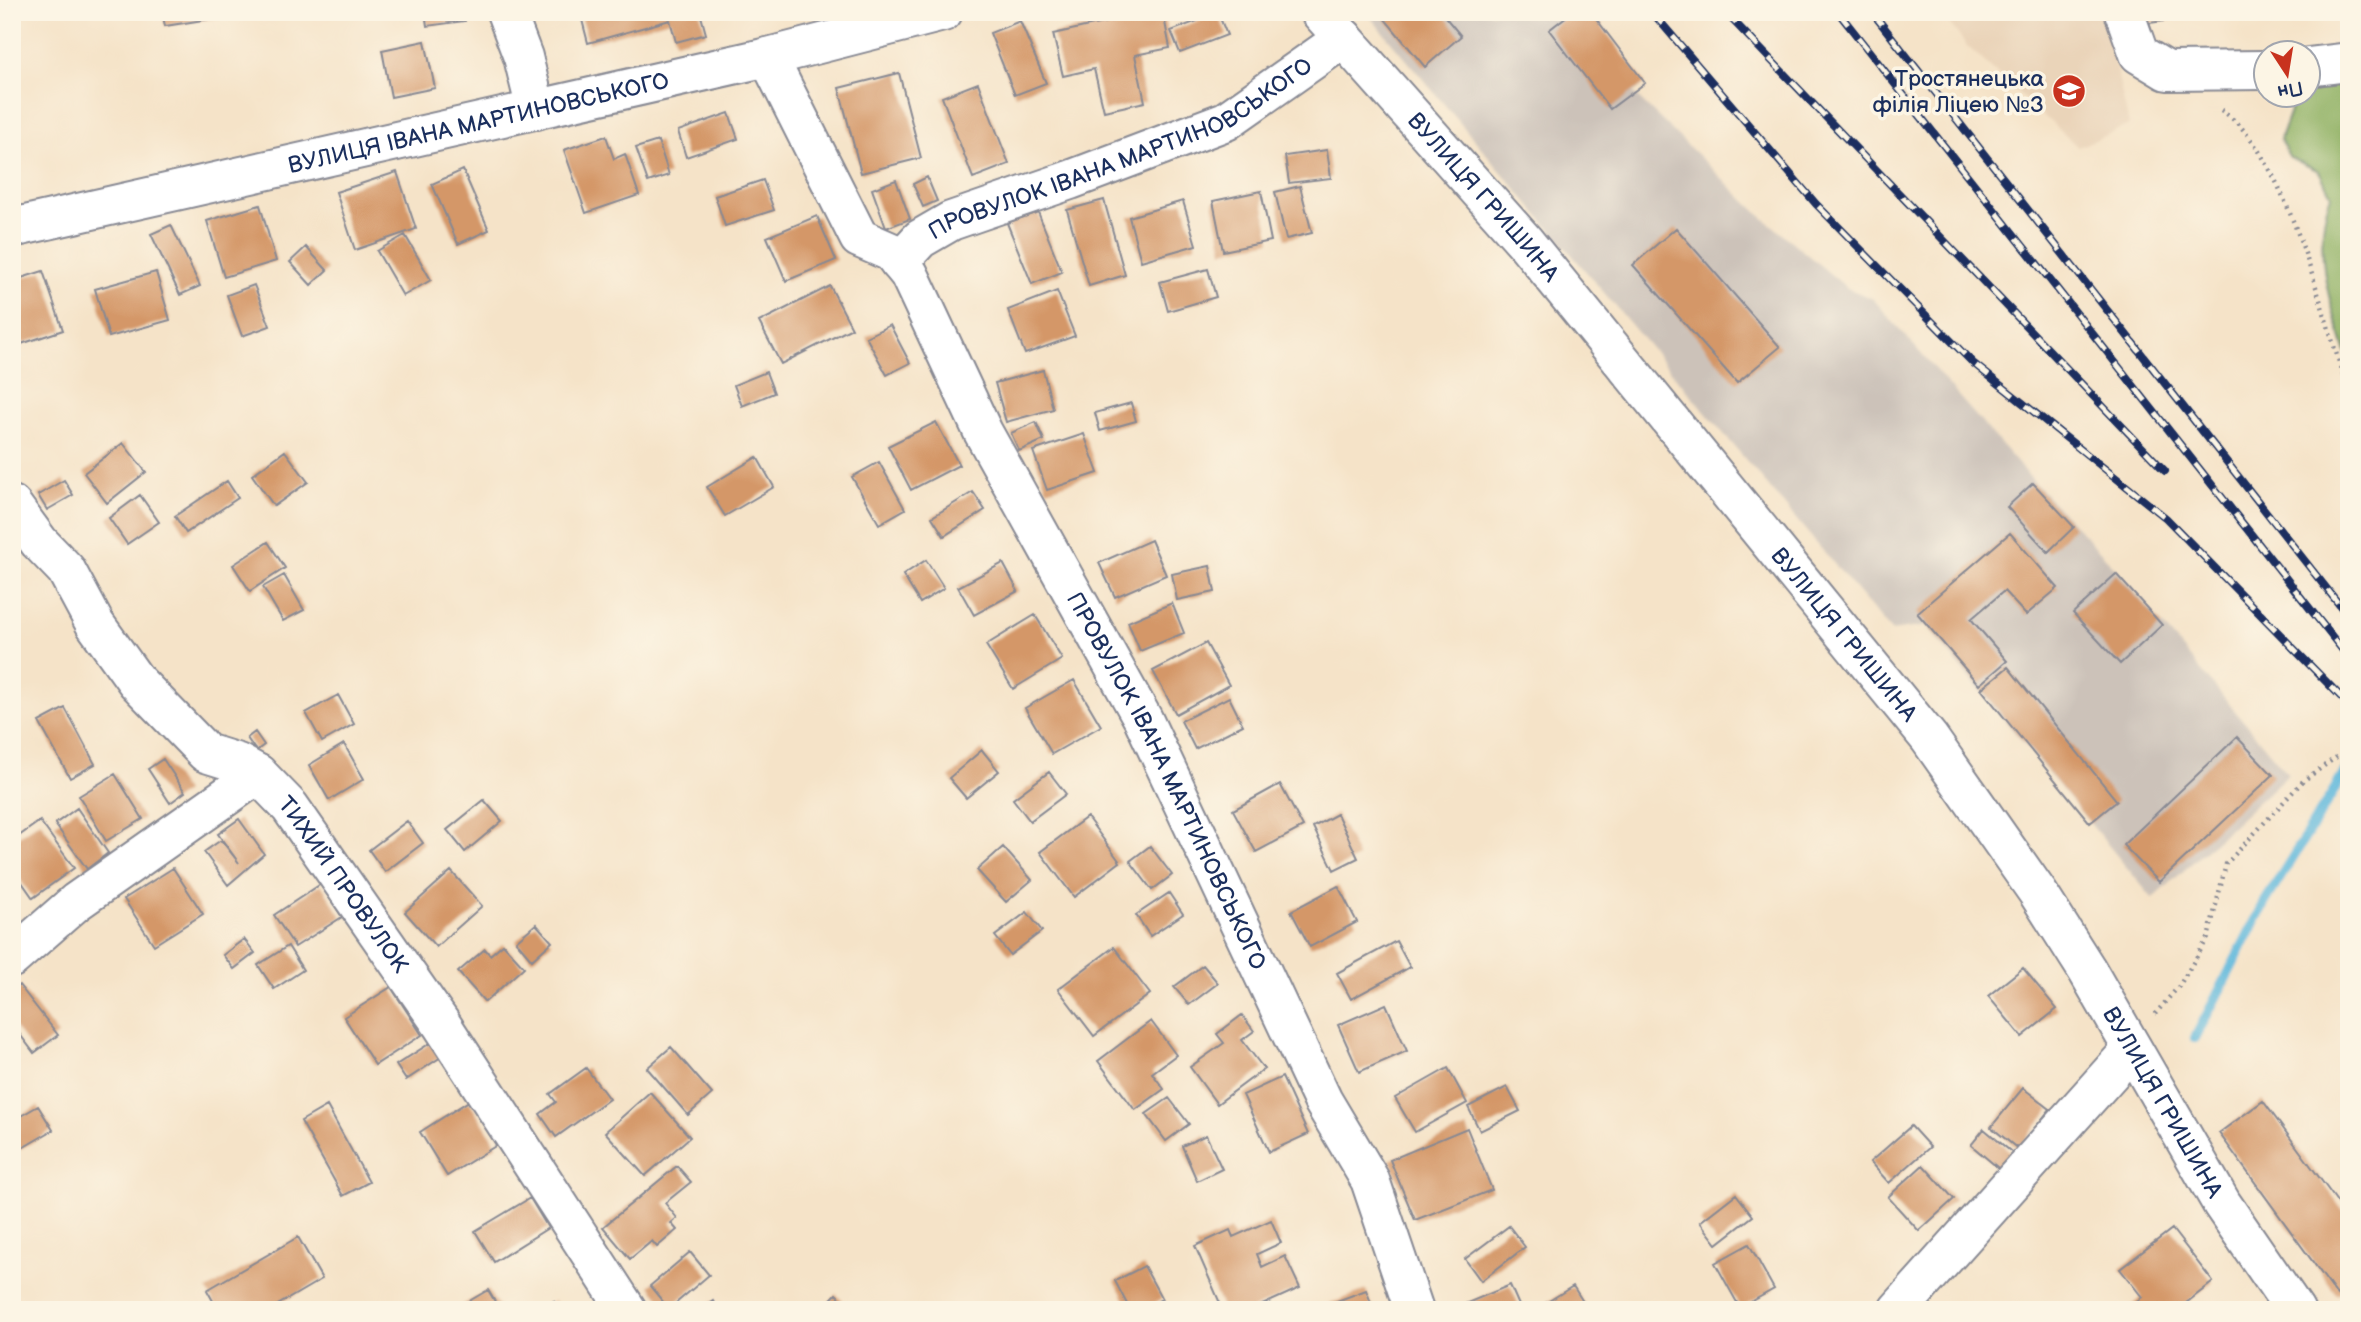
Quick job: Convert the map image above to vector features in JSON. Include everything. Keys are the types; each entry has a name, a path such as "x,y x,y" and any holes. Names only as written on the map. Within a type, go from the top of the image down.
{"street":[{"path":"506,12 523,57 536,110"},
{"name":"ВУЛИЦЯ ІВАНА МАРТИНОВСЬКОГО","path":"12,228 768,57 943,12"},
{"path":"2124,12 2153,62 2252,69"},
{"name":"ПРОВУЛОК ІВАНА МАРТИНОВСЬКОГО","path":"900,262 920,239 951,221 1070,180 1226,121 1332,25"},
{"name":"ВУЛИЦЯ ГРИШИНА","path":"1332,25 1525,242 1929,738 2038,893 2222,1204 2295,1310"},
{"name":"ПРОВУЛОК ІВАНА МАРТИНОВСЬКОГО","path":"768,57 859,239 891,252 909,274 983,432 1143,719 1323,1101 1370,1180 1414,1310"},
{"path":"2322,65 2349,62"},
{"name":"ТИХИЙ ПРОВУЛОК","path":"12,505 39,542 66,570 95,624 136,681 206,753 238,763 258,774 290,807 335,867 442,1025 627,1310"},
{"path":"12,958 76,902 258,774"},
{"path":"1898,1310 2132,1049"}],"path":[{"path":"2153,62 2191,92 2231,116 2262,154 2302,241 2349,392"},
{"path":"2132,1049 2179,986 2208,938 2226,864 2302,781 2349,748"}],"shaded area":[{"path":"1366,12 1591,12 1645,83 1633,93 1760,215 1847,288 1873,299 2033,481 2107,559 2288,774 2153,899 1926,626 1891,631"},
{"name":"Тростянецька філія Ліцею №3","path":"1941,12 2103,12 2129,125 2078,147 1966,45"}],"green space":[{"path":"2349,80 2349,361 2325,278 2322,237 2331,195 2319,171 2289,157 2280,139 2291,108 2322,108 2322,87"}],"building":[{"path":"162,12 221,12 222,17 165,26"},
{"path":"425,12 464,12 465,21 427,26"},
{"path":"580,12 700,12 706,34 676,42 670,20 588,43"},
{"path":"1152,12 1163,12 1170,48 1135,55 1145,102 1104,111 1094,69 1063,76 1053,34"},
{"path":"1379,12 1441,12 1461,36 1425,67"},
{"path":"1572,12 1591,12 1645,83 1610,109 1549,30"},
{"path":"2140,12 2171,12 2172,20 2141,24"},
{"path":"1218,13 1227,35 1180,53 1171,31"},
{"path":"1020,21 1046,83 1015,95 990,33"},
{"path":"425,41 435,88 391,97 382,50"},
{"path":"899,73 921,158 861,173 839,88"},
{"path":"978,83 1009,164 973,178 942,97"},
{"path":"729,113 738,139 686,157 678,131"},
{"path":"606,136 614,159 625,154 639,195 586,213 564,150"},
{"path":"658,141 669,175 648,182 636,148"},
{"path":"1327,150 1331,178 1289,183 1285,156"},
{"path":"463,170 489,230 458,244 432,184"},
{"path":"397,172 416,229 355,250 336,192"},
{"path":"927,177 937,201 923,207 913,184"},
{"path":"763,180 774,210 725,226 715,196"},
{"path":"896,180 910,219 886,228 872,189"},
{"path":"1300,186 1312,233 1286,239 1275,192"},
{"path":"1261,191 1271,241 1223,251 1213,201"},
{"path":"1104,200 1125,275 1089,286 1067,210"},
{"path":"1183,201 1196,245 1141,261 1129,217"},
{"path":"260,205 276,261 224,277 207,221"},
{"path":"1038,212 1062,272 1032,284 1007,223"},
{"path":"2349,214 2349,244 2347,244 2342,215"},
{"path":"817,216 836,260 786,281 767,237"},
{"path":"171,225 200,286 180,295 151,234"},
{"path":"1676,228 1780,347 1737,383 1633,265"},
{"path":"405,235 431,280 403,296 377,251"},
{"path":"306,247 327,270 311,285 290,262"},
{"path":"1208,269 1216,297 1168,311 1160,282"},
{"path":"43,271 63,330 12,347 12,281"},
{"path":"156,272 170,320 109,337 95,289"},
{"path":"254,285 270,326 242,336 227,295"},
{"path":"830,286 852,328 781,364 759,322"},
{"path":"1057,291 1075,336 1025,354 1008,310"},
{"path":"890,325 910,363 887,375 866,337"},
{"path":"1043,370 1053,409 1006,422 995,383"},
{"path":"766,372 774,393 742,406 734,385"},
{"path":"1131,403 1136,421 1100,431 1095,413"},
{"path":"936,422 959,465 911,490 888,446"},
{"path":"1036,422 1044,440 1019,451 1011,433"},
{"path":"1084,434 1098,473 1047,490 1033,451"},
{"path":"123,443 146,472 107,503 84,473"},
{"path":"285,451 308,482 274,506 252,475"},
{"path":"757,457 774,487 725,516 707,487"},
{"path":"879,462 905,509 879,524 852,477"},
{"path":"64,480 73,495 47,510 38,495"},
{"path":"227,481 238,498 186,533 175,516"},
{"path":"2033,483 2074,527 2048,552 2007,507"},
{"path":"973,492 985,510 944,536 932,517"},
{"path":"140,495 159,522 127,544 109,518"},
{"path":"2010,533 2058,588 2026,615 2004,591 1971,619 2007,661 1979,685 1917,613"},
{"path":"12,537 21,549 12,556"},
{"path":"1151,540 1166,575 1115,597 1099,563"},
{"path":"268,542 285,568 250,591 233,565"},
{"path":"926,560 944,588 920,603 903,575"},
{"path":"1003,563 1018,591 974,615 958,587"},
{"path":"1210,566 1215,592 1177,600 1172,574"},
{"path":"2116,574 2162,625 2120,664 2073,613"},
{"path":"284,575 304,610 283,621 263,587"},
{"path":"1172,603 1184,633 1140,651 1128,622"},
{"path":"1035,615 1062,659 1013,689 986,645"},
{"path":"1206,643 1229,685 1176,714 1153,671"},
{"path":"2008,667 2117,801 2090,823 1981,689"},
{"path":"1074,680 1101,726 1052,754 1025,708"},
{"path":"338,695 354,724 322,742 306,713"},
{"path":"1229,697 1243,725 1195,749 1181,721"},
{"path":"65,708 95,764 70,778 39,722"},
{"path":"255,732 264,745 256,751 247,738"},
{"path":"2237,737 2273,775 2159,882 2123,845"},
{"path":"344,744 364,779 329,800 309,765"},
{"path":"982,750 999,771 966,798 949,778"},
{"path":"163,759 185,792 170,803 148,769"},
{"path":"1049,772 1066,794 1030,821 1013,799"},
{"path":"115,774 143,819 106,841 79,796"},
{"path":"1280,784 1303,827 1256,852 1233,810"},
{"path":"484,800 502,821 465,852 447,830"},
{"path":"77,808 108,853 87,869 55,824"},
{"path":"1337,814 1358,858 1334,870 1313,827"},
{"path":"1087,817 1120,862 1074,897 1040,852"},
{"path":"239,819 264,854 228,885 204,852 221,840 239,863 218,834"},
{"path":"40,821 74,868 33,898 12,868 12,841"},
{"path":"407,821 423,843 385,872 369,850"},
{"path":"1150,846 1172,875 1152,890 1130,861"},
{"path":"1003,847 1032,880 1006,902 977,870"},
{"path":"173,868 203,914 154,945 124,899"},
{"path":"451,871 482,906 436,947 405,912"},
{"path":"321,884 342,917 295,947 274,915"},
{"path":"1338,886 1357,922 1310,947 1291,911"},
{"path":"1169,893 1183,914 1150,936 1136,915"},
{"path":"1027,912 1042,931 1010,955 995,936"},
{"path":"536,924 552,942 532,960 516,941"},
{"path":"244,939 255,953 234,969 223,955"},
{"path":"1396,941 1410,967 1351,999 1337,973"},
{"path":"503,944 524,967 485,1002 458,972 485,949 490,955"},
{"path":"288,946 303,970 274,989 258,965"},
{"path":"1114,947 1150,994 1094,1036 1058,989"},
{"path":"1203,965 1218,983 1189,1005 1174,987"},
{"path":"2023,968 2057,1009 2022,1037 1988,996"},
{"path":"19,985 58,1035 34,1053 12,1024 12,990"},
{"path":"391,987 422,1035 375,1065 344,1017"},
{"path":"1386,1004 1407,1051 1359,1072 1338,1025"},
{"path":"1242,1015 1254,1031 1242,1040 1264,1069 1217,1104 1190,1067 1224,1043 1217,1034"},
{"path":"1151,1021 1176,1055 1152,1073 1164,1089 1135,1110 1098,1061"},
{"path":"432,1042 441,1057 406,1080 396,1065"},
{"path":"671,1047 712,1094 688,1115 647,1068"},
{"path":"586,1068 609,1099 556,1137 540,1114 556,1102 550,1094"},
{"path":"1448,1068 1467,1103 1415,1132 1395,1098"},
{"path":"1282,1077 1308,1134 1269,1152 1243,1095"},
{"path":"1507,1087 1520,1111 1480,1131 1468,1107"},
{"path":"2023,1088 2050,1109 2018,1149 1991,1127"},
{"path":"650,1092 690,1137 645,1176 605,1132"},
{"path":"1169,1098 1189,1124 1166,1141 1146,1114"},
{"path":"469,1101 497,1145 447,1176 420,1132"},
{"path":"2263,1101 2349,1218 2349,1286 2337,1295 2219,1133"},
{"path":"38,1106 53,1130 12,1154 12,1121"},
{"path":"327,1106 369,1182 343,1196 301,1121"},
{"path":"1911,1126 1930,1147 1889,1183 1870,1162"},
{"path":"1467,1128 1492,1190 1415,1220 1390,1160"},
{"path":"1984,1129 2016,1156 2003,1172 1971,1145"},
{"path":"1206,1135 1222,1169 1197,1181 1182,1146"},
{"path":"1923,1165 1954,1199 1919,1231 1888,1197"},
{"path":"677,1166 691,1182 665,1203 677,1218 671,1223 677,1230 657,1247 652,1241 630,1259 603,1227"},
{"path":"1736,1194 1753,1216 1717,1244 1700,1222"},
{"path":"530,1198 548,1228 494,1262 475,1231"},
{"path":"1271,1220 1281,1243 1257,1254 1262,1267 1285,1256 1300,1288 1251,1310 1223,1310 1195,1246 1230,1230 1233,1237"},
{"path":"1509,1226 1525,1247 1481,1281 1465,1259"},
{"path":"2172,1229 2213,1282 2177,1310 2126,1310 2142,1297 2120,1269"},
{"path":"298,1237 322,1279 269,1310 218,1310 207,1290"},
{"path":"1749,1244 1774,1289 1740,1308 1715,1263"},
{"path":"690,1252 709,1275 669,1309 650,1286"},
{"path":"1144,1266 1162,1299 1142,1310 1130,1310 1115,1281"},
{"path":"1510,1285 1521,1310 1461,1310 1460,1306"},
{"path":"1573,1286 1587,1308 1544,1310 1541,1306"},
{"path":"488,1290 500,1310 454,1310"},
{"path":"1366,1290 1374,1310 1316,1310 1316,1309"},
{"path":"836,1294 852,1310 821,1310"},
{"path":"554,1301 558,1310 537,1310"},
{"path":"713,1301 719,1310 700,1310"}],"waterway":[{"path":"2195,1038 2265,902 2349,766"}],"railway":[{"path":"1652,12 1816,204 1973,363 2166,518 2349,705"},
{"path":"1725,12 2165,471"},
{"path":"1838,12 2349,658"},
{"path":"1872,12 2349,617"}],"place":[{"name":"Тростянецька філія Ліцею №3","path":"2069,91"}]}
